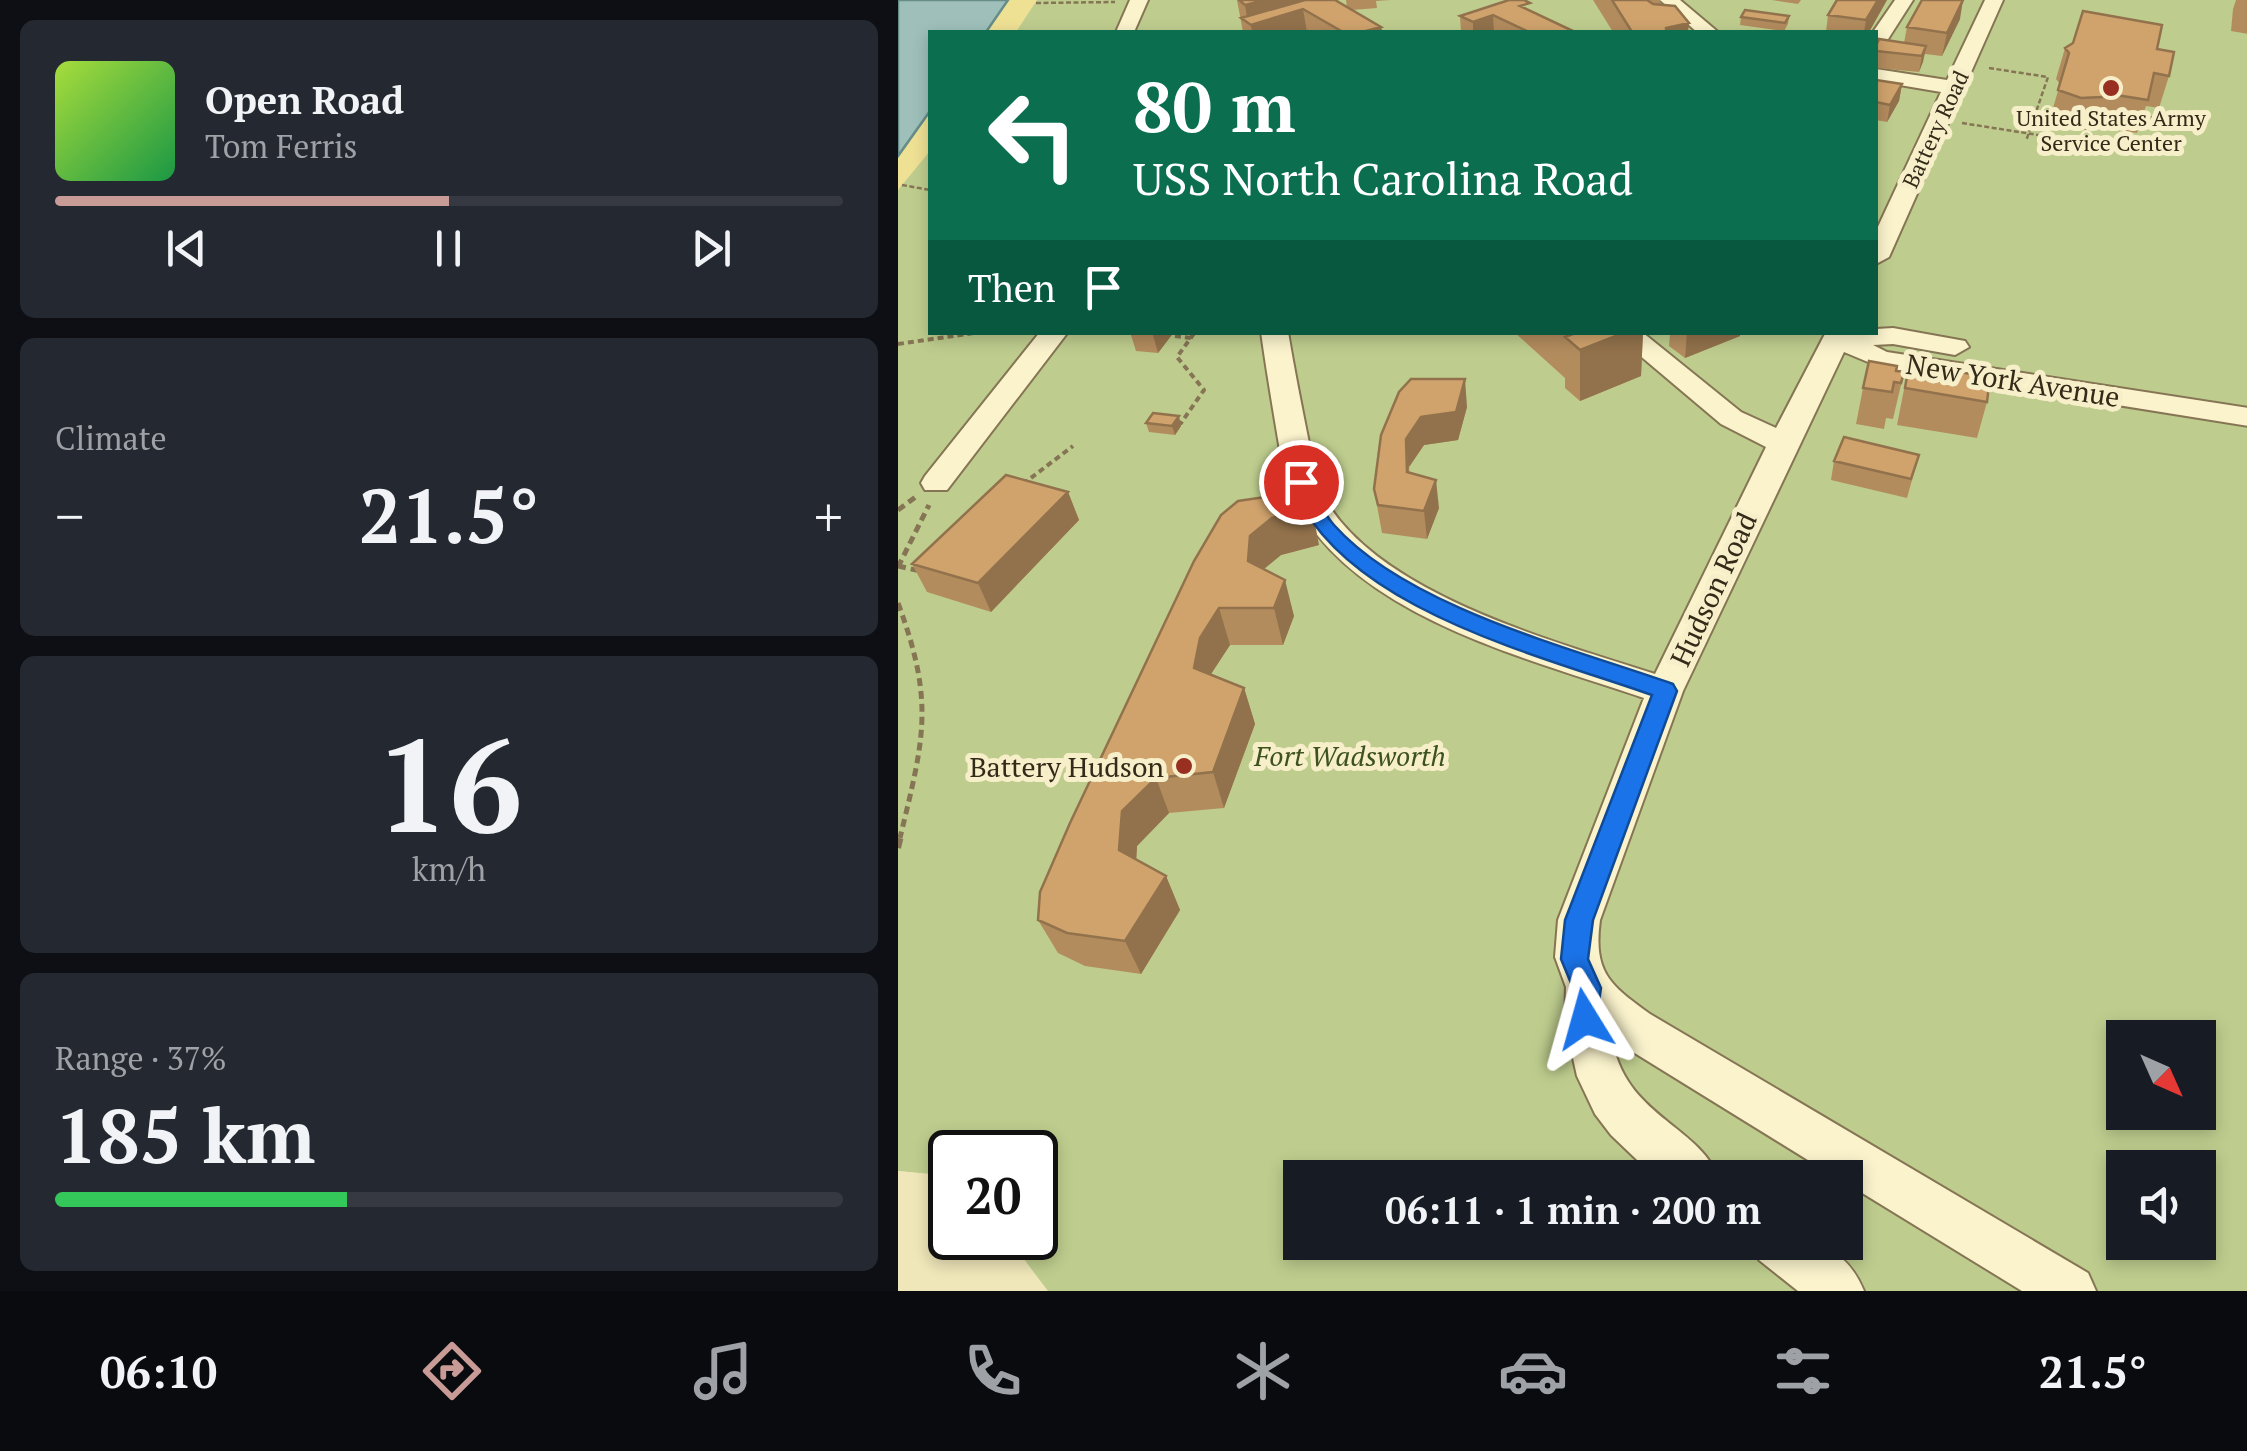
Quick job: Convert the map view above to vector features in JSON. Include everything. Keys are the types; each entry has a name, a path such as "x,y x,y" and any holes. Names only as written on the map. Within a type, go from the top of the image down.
{"street":[{"path":"1669,0 1706,30"},
{"path":"1878,40 1904,0"},
{"name":"Battery Road","path":"1878,253 1994,0"},
{"path":"1126,30 1139,1"},
{"path":"1878,76 1955,88"},
{"path":"936,483 1053,335"},
{"path":"1275,335 1301,482 1326,529 1354,555 1438,610 1665,691"},
{"path":"1629,335 1731,418 1783,443"},
{"name":"Hudson Road","path":"1674,1160 1614,1107 1598,1078 1590,1051 1587,988 1574,959 1579,920 1665,691 1783,443 1839,336"},
{"name":"New York Avenue","path":"1839,336 1893,336 2248,392"},
{"name":"New York Avenue","path":"1839,336 1880,358 2248,417"},
{"path":"1971,350 1986,376"},
{"path":"1587,988 1634,1029 2070,1291"},
{"path":"1799,1260 1838,1291"}],"path":[{"path":"1036,2 1139,1"},
{"path":"1984,67 2048,77 2026,141"},
{"path":"2141,116 2157,118"},
{"path":"1960,123 2152,153"},
{"path":"2070,140 2072,130"},
{"path":"902,185 928,190"},
{"path":"898,344 960,335"},
{"path":"1175,336 1193,335"},
{"path":"1162,420 1180,424 1204,390 1177,357 1193,335"},
{"path":"1013,492 1073,446"},
{"path":"928,573 898,567 927,512 936,483"},
{"path":"898,603 916,646 927,711 926,736 898,848"}],"green space":[{"name":"Fort Wadsworth","path":"1008,0 2247,0 2247,1291 1043,1291 1019,1260 1058,1260 1058,1130 928,1130 928,1174 898,1171 898,156 928,114 928,335 1878,335 1878,30 987,30"}],"sand":[{"path":"898,0 1037,0 1017,30 928,30 928,153 898,190"}],"water":[{"path":"898,0 1008,0 987,30 928,30 928,114 898,156"}],"pier":[{"path":"898,1171 928,1174 928,1260 1025,1260 1048,1291 898,1291"}],"building":[{"path":"1239,0 1266,0 1245,5"},
{"path":"1305,0 1335,0 1381,27 1340,30 1303,9 1251,25 1241,18"},
{"path":"1509,0 1524,0 1530,3 1520,6 1571,30 1525,30 1493,15 1473,22 1460,16"},
{"path":"1612,0 1647,0 1675,6 1689,23 1666,30 1631,30"},
{"path":"1837,0 1878,0 1866,20 1828,15"},
{"path":"1922,0 1963,0 1947,33 1907,27"},
{"path":"1745,10 1789,16 1785,23 1741,17"},
{"path":"2083,11 2162,25 2157,49 2174,52 2169,76 2154,73 2148,100 2103,93 2102,97 2081,98 2058,90 2069,53 2065,48 2073,43"},
{"path":"1878,41 1926,46 1922,56 1878,51"},
{"path":"1878,80 1902,84 1890,105 1878,102"},
{"path":"1570,335 1618,335 1580,350 1565,337"},
{"path":"1869,361 1897,366 1896,371 1904,372 1901,383 1894,382 1892,392 1863,388"},
{"path":"1909,364 1990,377 1987,402 1905,388"},
{"path":"1411,379 1465,379 1456,412 1421,417 1406,439 1407,472 1436,480 1424,511 1378,505 1374,489 1381,435 1399,392"},
{"path":"1153,413 1179,416 1172,426 1146,423"},
{"path":"1844,437 1919,455 1911,479 1834,461"},
{"path":"1006,475 1068,492 978,583 912,564"},
{"path":"1300,492 1312,508 1272,518 1250,536 1248,561 1285,580 1274,608 1219,608 1200,638 1194,668 1244,688 1213,772 1156,778 1122,811 1119,850 1166,876 1125,941 1067,933 1038,920 1040,892 1070,823 1194,561 1221,515 1238,501"}],"place":[{"name":"United States Army Service Center","path":"2111,88"},
{"name":"Battery Hudson","path":"1184,766"}],"route":[{"path":"1301,482 1326,529 1394,584 1438,610 1665,691 1579,920 1574,959 1587,988 1585,1019"}]}
